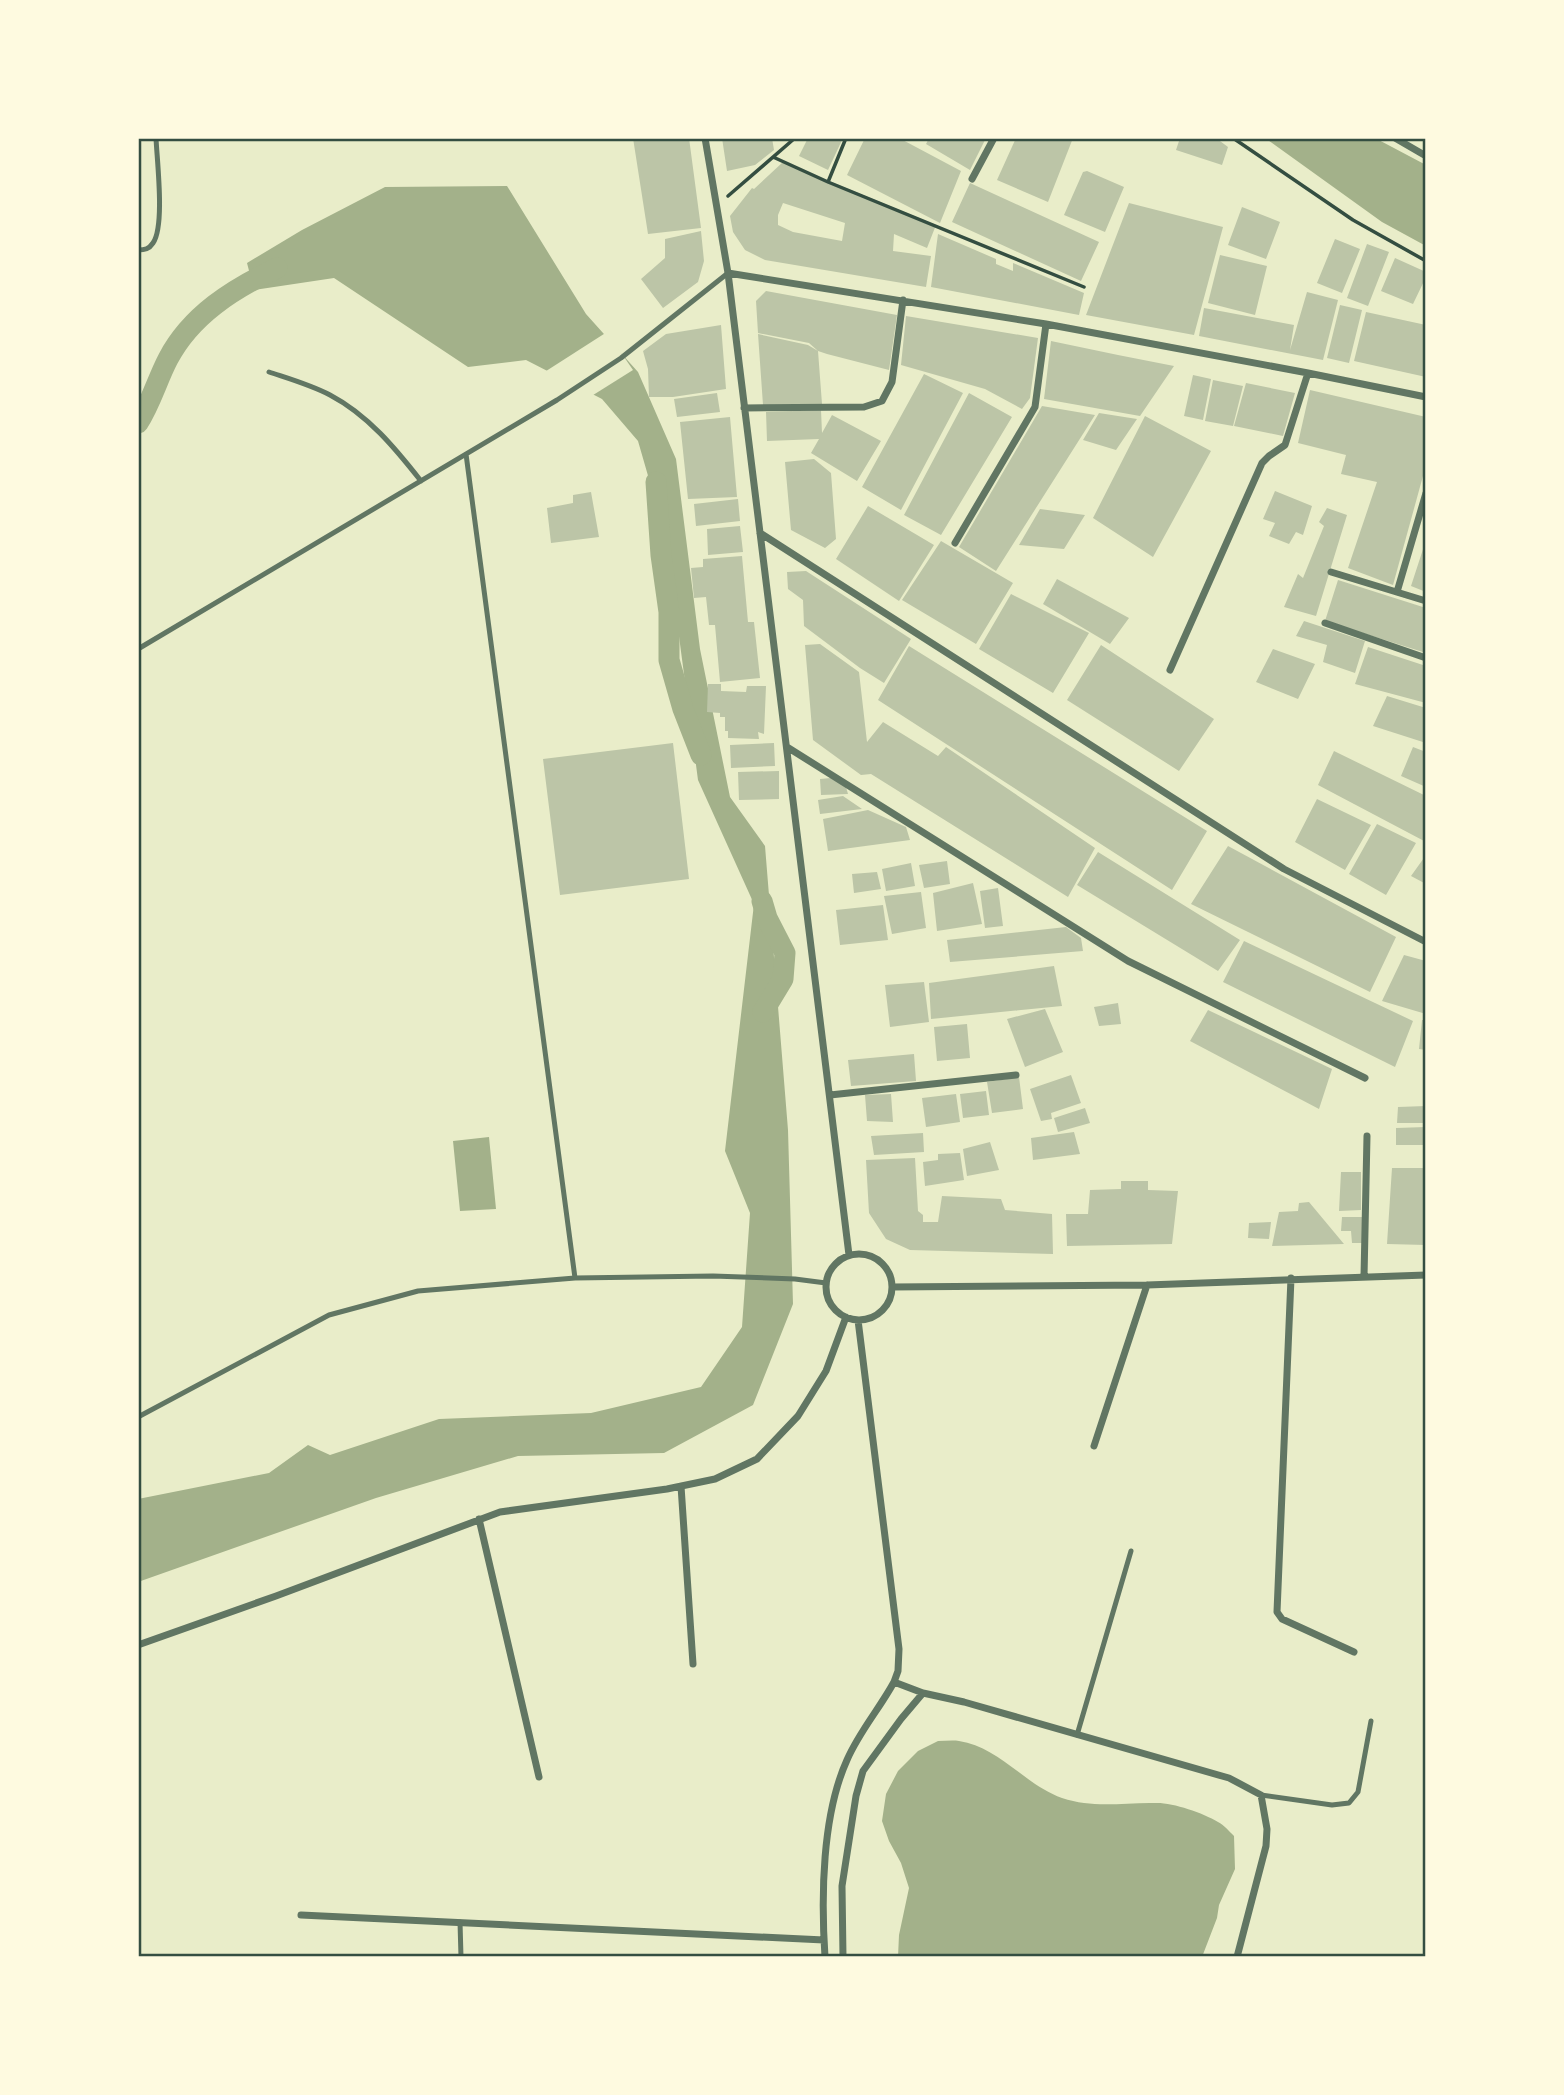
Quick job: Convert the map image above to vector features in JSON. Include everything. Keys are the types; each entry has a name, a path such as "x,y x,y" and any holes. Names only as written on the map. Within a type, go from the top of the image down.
{"street":[{"path":"705,138 728,273 849,1255"},
{"path":"972,178 994,138"},
{"path":"1395,138 1426,156"},
{"path":"728,273 1046,324 1426,397"},
{"path":"744,408 864,407 883,401 892,382 903,300"},
{"path":"955,543 1035,407 1046,324"},
{"path":"1170,670 1262,463 1285,445 1308,373"},
{"path":"1398,592 1426,493"},
{"path":"760,533 1284,869 1426,943"},
{"path":"1331,572 1426,601"},
{"path":"1325,623 1426,657"},
{"path":"787,747 1128,961 1365,1078"},
{"path":"830,1095 1016,1075"},
{"path":"1364,1277 1367,1136"},
{"path":"849,1255 869,1255 879,1260 891,1276 891,1297 878,1314 869,1319 858,1320 846,1317 830,1303 826,1283 834,1266 849,1255"},
{"path":"892,1287 1147,1285 1426,1275"},
{"path":"1291,1279 1277,1612 1282,1619 1354,1652"},
{"path":"1094,1446 1147,1285"},
{"path":"138,1644 500,1511 715,1479 757,1459 798,1416 826,1371 846,1317"},
{"path":"825,1957 825,1857 833,1807 847,1760 898,1671 899,1649 858,1320"},
{"path":"681,1486 693,1664"},
{"path":"479,1519 539,1777"},
{"path":"894,1682 923,1693 964,1702 1229,1778 1261,1795 1267,1829 1266,1846 1237,1957"},
{"path":"844,1957 842,1886 856,1796 863,1771 923,1693"},
{"path":"301,1914 824,1940"}],"lane":[{"path":"138,250 146,250 156,236 159,217 156,138"},
{"path":"138,649 557,400 621,358 728,273"},
{"path":"269,372 332,395 361,415 384,436 421,481"},
{"path":"466,454 536,1003 575,1278"},
{"path":"138,1417 329,1315 418,1291 575,1278 713,1276 826,1283"},
{"path":"1077,1735 1131,1551"},
{"path":"1261,1795 1332,1805 1349,1803 1358,1792 1371,1721"},
{"path":"460,1922 461,1957"}],"path":[{"path":"715,206 795,138"},
{"path":"828,182 846,138"},
{"path":"1233,138 1353,220 1426,261"},
{"path":"774,158 1084,287"}],"shaded area":[{"path":"1265,138 1375,138 1426,165 1426,246 1382,222"},
{"path":"507,186 586,314 638,372 676,459 700,649 730,797 765,846 788,1130 793,1304 753,1405 664,1453 518,1456 376,1498 138,1582 138,1499 269,1473 308,1445 330,1455 439,1419 591,1413 701,1387 742,1327 750,1213 725,1151 754,904 698,780 666,538 638,441 602,399 526,360 468,367 334,278 254,290 247,263 302,230 385,187"},
{"path":"489,1137 496,1209 460,1211 453,1141"},
{"path":"938,1741 959,1741 987,1751 1062,1798 1098,1804 1172,1805 1197,1812 1222,1825 1234,1836 1235,1869 1219,1905 1217,1918 1202,1957 898,1957 899,1935 909,1888 882,1821 886,1794 898,1771 918,1751"}],"pier":[{"path":"607,332 633,370 590,397 543,373"}],"building":[{"path":"633,138 689,138 701,228 648,234"},
{"path":"722,138 772,138 774,150 755,165 727,171"},
{"path":"808,138 843,138 828,170 799,156"},
{"path":"865,138 899,138 961,171 940,223 847,175"},
{"path":"929,138 986,138 970,170 926,144"},
{"path":"1016,138 1073,138 1048,202 997,180"},
{"path":"1180,138 1216,138 1228,147 1222,165 1176,150"},
{"path":"783,162 936,225 927,248 894,234 893,251 931,256 926,287 765,260 745,250 733,232 730,216 752,188","holes":["783,203 845,223 842,241 793,232 778,225 778,215"]},
{"path":"1087,171 1124,187 1105,232 1064,215 1083,172"},
{"path":"970,183 1099,242 1081,281 952,222"},
{"path":"1129,203 1223,227 1194,335 1086,315"},
{"path":"1242,207 1280,222 1266,259 1228,245"},
{"path":"701,231 704,261 698,282 663,308 641,279 665,258 665,239"},
{"path":"938,234 996,259 996,264 1013,271 1013,263 1084,293 1079,315 931,287"},
{"path":"1335,239 1360,249 1342,293 1317,283"},
{"path":"1367,244 1389,252 1368,306 1347,298"},
{"path":"1220,255 1267,266 1255,315 1208,303"},
{"path":"1395,258 1426,272 1413,304 1381,291"},
{"path":"766,291 897,315 889,370 818,351 809,343 758,333 756,301"},
{"path":"1307,292 1338,300 1323,360 1199,336 1204,308 1294,325 1290,350"},
{"path":"1340,305 1362,310 1349,363 1327,358"},
{"path":"1366,312 1426,325 1426,377 1354,361"},
{"path":"906,316 1038,338 1030,398 1022,409 985,389 901,365"},
{"path":"721,325 726,389 673,397 649,397 648,369 643,351 666,334"},
{"path":"758,334 808,345 818,351 822,404 763,405"},
{"path":"1051,341 1174,366 1140,416 1044,399"},
{"path":"924,374 963,393 901,510 862,487"},
{"path":"1193,375 1211,379 1203,420 1184,416"},
{"path":"1213,380 1243,386 1233,426 1205,421"},
{"path":"1246,383 1295,393 1283,436 1234,426"},
{"path":"1310,390 1426,417 1426,465 1393,585 1348,568 1377,482 1341,474 1346,455 1298,443"},
{"path":"717,393 720,412 677,417 674,399"},
{"path":"969,393 1012,417 941,535 904,515"},
{"path":"1042,406 1095,415 996,571 959,547"},
{"path":"821,410 822,433 832,415 881,441 857,481 811,453 819,439 767,441 766,412"},
{"path":"1099,413 1137,419 1116,450 1083,440"},
{"path":"1145,416 1211,451 1153,557 1093,518"},
{"path":"730,417 737,497 688,499 680,422"},
{"path":"814,459 831,473 836,539 825,548 791,530 785,462"},
{"path":"1275,491 1312,506 1303,535 1296,532 1289,544 1269,536 1275,523 1263,519"},
{"path":"591,492 599,537 551,543 547,508 573,503 573,495"},
{"path":"738,499 740,521 696,526 694,504"},
{"path":"868,506 934,545 899,601 836,559"},
{"path":"1327,508 1347,515 1316,616 1284,607 1298,574 1303,578 1324,526 1319,522"},
{"path":"1040,509 1085,515 1064,549 1019,545"},
{"path":"740,526 743,552 708,555 707,529"},
{"path":"1426,540 1426,592 1411,586"},
{"path":"941,541 1013,583 976,644 902,600"},
{"path":"742,556 748,622 754,622 760,678 720,682 715,625 709,625 706,597 694,598 691,568 703,567 703,559"},
{"path":"806,571 911,639 884,683 804,626 803,600 788,589 787,572"},
{"path":"1057,579 1129,618 1110,644 1043,604"},
{"path":"1338,580 1426,608 1426,653 1325,621"},
{"path":"1011,594 1089,633 1053,693 979,649"},
{"path":"1304,621 1365,641 1355,673 1323,662 1327,645 1296,636"},
{"path":"820,644 859,672 867,742 883,722 938,756 946,747 1095,848 1068,897 871,774 861,775 813,740 805,645"},
{"path":"1101,645 1214,719 1179,771 1067,700"},
{"path":"909,646 1207,831 1172,890 878,700"},
{"path":"1368,647 1426,666 1426,703 1355,684"},
{"path":"1273,649 1315,664 1298,699 1256,682"},
{"path":"708,684 721,684 721,691 746,692 747,686 766,686 764,734 758,732 759,739 728,738 725,717 720,717 720,713 707,712"},
{"path":"1387,696 1426,708 1426,743 1373,726"},
{"path":"673,743 689,879 560,895 543,759"},
{"path":"774,743 775,766 731,768 730,745"},
{"path":"1413,747 1426,752 1426,787 1401,776"},
{"path":"1334,751 1426,796 1426,842 1318,785"},
{"path":"779,771 779,799 739,800 738,772"},
{"path":"831,778 846,787 848,794 821,795 820,779"},
{"path":"843,796 862,809 820,814 818,800"},
{"path":"1317,799 1371,825 1345,870 1295,842"},
{"path":"868,810 906,827 910,840 828,851 823,819"},
{"path":"1377,824 1416,843 1386,895 1349,874"},
{"path":"1228,846 1396,937 1370,992 1191,904"},
{"path":"1098,852 1240,940 1218,971 1077,885"},
{"path":"1426,855 1426,884 1411,876"},
{"path":"947,861 950,884 924,888 919,865"},
{"path":"911,863 915,886 886,891 882,869"},
{"path":"877,872 881,889 854,893 852,874"},
{"path":"973,883 982,924 937,931 933,893"},
{"path":"998,888 1003,926 985,928 980,891"},
{"path":"921,892 926,928 892,934 884,896"},
{"path":"883,905 888,940 840,945 836,910"},
{"path":"1066,927 1081,938 1083,951 950,962 947,940"},
{"path":"1244,941 1413,1021 1395,1067 1223,982"},
{"path":"1404,955 1426,961 1426,1014 1382,1001"},
{"path":"1054,966 1062,1006 931,1019 929,983"},
{"path":"924,982 929,1022 890,1027 885,985"},
{"path":"1118,1003 1121,1024 1099,1026 1094,1007"},
{"path":"1045,1009 1063,1052 1025,1067 1007,1019"},
{"path":"1208,1010 1332,1069 1319,1109 1190,1041"},
{"path":"1422,1020 1426,1020 1426,1050 1419,1049"},
{"path":"967,1024 970,1058 937,1061 934,1027"},
{"path":"914,1054 916,1081 851,1086 848,1060"},
{"path":"1071,1075 1081,1103 1051,1113 1052,1119 1041,1121 1030,1089"},
{"path":"1019,1077 1023,1109 992,1113 987,1082"},
{"path":"986,1091 989,1115 963,1118 960,1094"},
{"path":"891,1094 893,1122 867,1121 865,1095"},
{"path":"956,1094 960,1122 926,1127 922,1098"},
{"path":"1426,1106 1426,1123 1397,1123 1398,1107"},
{"path":"1085,1108 1090,1123 1058,1132 1054,1118"},
{"path":"1426,1127 1426,1145 1396,1145 1396,1128"},
{"path":"1074,1132 1080,1154 1033,1160 1031,1138"},
{"path":"923,1133 924,1152 874,1155 871,1136"},
{"path":"990,1142 999,1170 967,1176 963,1149"},
{"path":"960,1153 964,1180 925,1186 923,1162 938,1160 938,1154"},
{"path":"915,1158 918,1211 923,1215 923,1222 938,1222 942,1196 1001,1199 1005,1210 1052,1214 1053,1254 910,1250 886,1239 869,1213 866,1160"},
{"path":"1392,1168 1426,1168 1426,1245 1387,1244"},
{"path":"1341,1172 1361,1172 1361,1210 1339,1211"},
{"path":"1121,1181 1148,1181 1148,1190 1178,1191 1172,1244 1067,1246 1066,1214 1088,1214 1090,1190 1121,1189"},
{"path":"1309,1202 1344,1244 1272,1246 1279,1212 1298,1211 1299,1203"},
{"path":"1342,1217 1362,1217 1363,1243 1352,1243 1351,1231 1341,1231"},
{"path":"1271,1222 1269,1239 1248,1238 1249,1223"}],"waterway":[{"path":"138,423 168,359 189,329 229,294 277,268"},
{"path":"656,482 661,555 669,612 669,660 683,709 701,755"},
{"path":"762,901 767,918 785,953 783,979 763,1012"}]}
